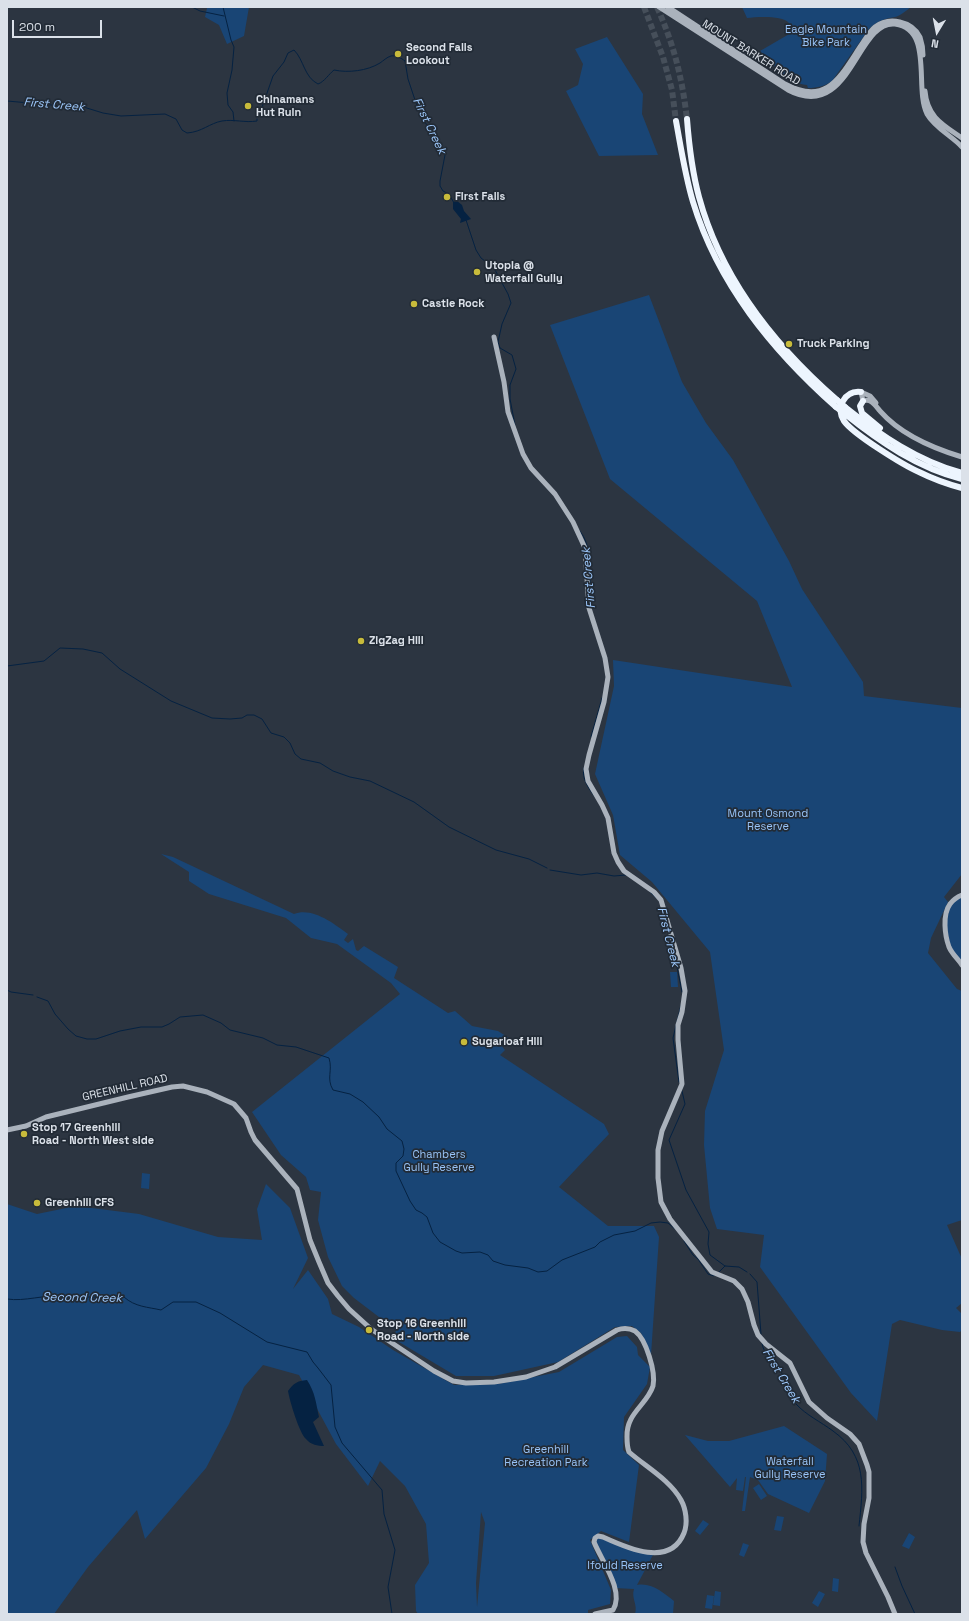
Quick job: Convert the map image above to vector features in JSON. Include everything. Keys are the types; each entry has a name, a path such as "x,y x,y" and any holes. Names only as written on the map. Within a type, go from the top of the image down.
{"highway":[{"path":"687,119 691,159 699,196 715,242 729,272 746,299 776,338 837,403 845,414 871,434 903,454 927,467 962,479"},
{"path":"676,121 685,171 693,203 706,238 725,277 743,305 772,344 806,379 877,431 912,453 940,466 962,472"},
{"path":"861,392 850,394 842,402 841,414 847,424 884,452 914,470 939,481 962,488"},
{"path":"863,401 860,406 861,412 884,432 917,452 962,472"}],"main road":[{"name":"MOUNT BARKER ROAD","path":"659,7 788,90 807,96 827,92 839,84 869,40 878,30 892,24 903,26 916,38 919,50 922,98 927,112 934,123 962,147"},
{"name":"MOUNT BARKER ROAD","path":"668,7 785,84 802,91 813,92 828,87 838,79 869,33 875,27 886,22 901,22 915,30 922,44 926,96 931,113 943,125 962,138"},
{"path":"494,337 504,382 508,412 523,454 531,468 555,494 575,526 585,548 589,608 606,658 608,677 604,702 589,755 587,776 608,818 614,853 618,862 624,871 654,892 661,900 681,968 685,991 682,1012 678,1025 682,1084 662,1131 658,1161 661,1202 670,1219 716,1274 734,1282 742,1289 746,1295 758,1335 766,1344 790,1363 809,1402 827,1418 850,1434 859,1444 868,1465 869,1472 868,1498 863,1542 866,1553 895,1614"},
{"path":"861,392 863,401 867,400 872,402 892,422 910,436 962,456"},
{"path":"861,392 871,397 888,416 908,432 923,440 962,456"},
{"path":"962,895 953,900 948,906 946,913 946,936 952,953 962,965"},
{"name":"GREENHILL ROAD","path":"7,1130 26,1126 46,1117 172,1087 194,1088 234,1104 246,1118 251,1132 256,1140 297,1189 310,1240 328,1283 338,1296 349,1309 378,1334 434,1371 452,1381 466,1383 494,1382 526,1377 554,1367 617,1330 623,1328 634,1331 643,1342 649,1356 654,1374 654,1381 650,1391 628,1423 627,1446 630,1452 679,1496 684,1507 686,1520 685,1528 681,1538 673,1547 660,1552 640,1551 603,1537 598,1536 595,1538 594,1542 612,1579 616,1598 616,1604 613,1610 595,1614"}],"green space":[{"path":"249,7 244,36 227,44 219,25 205,17 207,8"},
{"name":"Eagle Mountain Bike Park","path":"742,7 911,7 895,17 875,24 869,29 832,81 815,88 808,88 807,85 800,84 787,77 760,51 791,33 791,26 789,23 786,20 775,18 747,18"},
{"path":"607,37 643,94 642,114 658,155 599,156 566,91 578,85 583,64 575,49"},
{"name":"Mount Osmond Reserve","path":"649,295 682,382 706,423 733,460 789,561 802,589 863,682 864,696 962,708 962,874 944,897 948,902 931,938 928,953 957,989 962,991 962,1220 947,1225 962,1259 962,1303 956,1308 962,1314 962,1330 960,1332 942,1330 900,1320 892,1324 877,1421 851,1393 760,1267 764,1235 717,1229 710,1208 704,1145 705,1111 724,1050 710,952 652,882 620,855 613,815 595,774 614,686 613,660 792,687 757,601 610,479 550,325"},
{"name":"Chambers Gully Reserve","path":"161,854 173,857 294,914 301,912 308,913 330,921 348,934 344,940 348,943 353,939 356,950 358,951 364,946 398,967 394,978 448,1013 455,1011 472,1026 498,1031 512,1040 500,1044 505,1050 500,1055 604,1124 609,1134 559,1187 608,1226 654,1226 659,1237 651,1355 641,1333 632,1326 615,1327 558,1362 494,1376 456,1376 394,1339 396,1330 354,1298 342,1286 328,1257 318,1220 321,1192 310,1190 306,1177 281,1155 252,1112 400,994 391,983 337,944 311,938 286,918 209,894 189,881 189,872"},
{"path":"962,895 962,965 952,953 946,926 950,903"},
{"path":"670,972 677,972 678,987 671,987"},
{"path":"142,1173 150,1174 149,1189 141,1188"},
{"name":"Greenhill Recreation Park","path":"266,1184 290,1208 308,1258 293,1289 308,1270 328,1299 332,1314 359,1327 393,1350 454,1385 498,1384 559,1372 617,1337 627,1336 637,1347 638,1355 650,1367 647,1384 624,1417 623,1450 639,1465 629,1542 601,1531 590,1540 611,1590 610,1604 588,1610 588,1614 418,1614 416,1611 415,1585 429,1563 426,1524 405,1486 380,1461 368,1486 336,1444 299,1375 263,1365 244,1387 229,1424 206,1468 145,1539 137,1510 88,1567 54,1614 7,1614 7,1204 37,1214 76,1206 139,1214 218,1237 262,1240 257,1209","holes":["481,1512 485,1523 477,1607 476,1583"]},
{"name":"Waterfall Gully Reserve","path":"784,1426 827,1454 825,1481 809,1513 768,1494 758,1480 750,1477 745,1511 742,1511 746,1477 743,1491 736,1490 737,1478 730,1487 685,1435 708,1441 729,1441"},
{"path":"759,1484 767,1496 761,1500 753,1488"},
{"path":"777,1516 784,1517 781,1531 774,1530"},
{"path":"703,1520 709,1524 700,1535 695,1531"},
{"path":"909,1533 915,1537 909,1549 902,1546"},
{"name":"Ifould Reserve","path":"598,1536 625,1546 654,1553 637,1585 642,1584 652,1587 674,1601 673,1614 635,1614 636,1608 633,1595 634,1589 615,1588 594,1540"},
{"path":"743,1543 749,1545 744,1557 739,1555"},
{"path":"833,1578 839,1579 838,1592 832,1591"},
{"path":"715,1591 721,1592 720,1606 713,1605"},
{"path":"819,1591 825,1594 818,1607 812,1603"},
{"path":"707,1595 714,1596 712,1609 705,1608"}],"shaded area":[{"path":"457,201 462,205 464,211 471,219 460,223 461,219 453,209 453,202"},
{"path":"307,1380 314,1393 319,1417 313,1422 324,1446 312,1444 303,1435 289,1396 288,1391 294,1384"}],"waterway":[{"path":"192,7 200,11 224,16"},
{"path":"223,7 234,47 232,70 227,93 228,105 233,112 234,121"},
{"name":"First Creek","path":"259,116 273,76 284,62 288,53 294,50 307,73 313,81 318,84 334,70 363,70 375,66 387,58 393,56 398,57 405,61 408,79 416,103 429,130 441,146 445,155 440,186 443,191 449,194 454,203"},
{"name":"First Creek","path":"7,101 63,106 77,105 103,113 121,116 165,114 176,119 182,130 187,133 197,131 222,121 257,121 257,119"},
{"name":"First Creek","path":"466,220 476,250 481,258 494,268 508,294 511,303 502,324 498,342 500,348 512,355 516,369 510,385 510,399 515,425"},
{"name":"First Creek","path":"580,531 584,537 588,549 590,584"},
{"path":"7,666 44,661 60,648 83,649 102,653 120,669 171,701 212,718 230,719 254,715 262,719 271,733 284,737 290,743 295,754 301,759 320,763 333,771 350,777 370,781 414,802 449,827 496,850 529,859 547,868"},
{"name":"First Creek","path":"591,737 602,698"},
{"name":"First Creek","path":"584,768 583,772 588,787 595,797"},
{"path":"550,870 581,875 597,873 614,876 626,875"},
{"name":"First Creek","path":"650,892 656,898"},
{"name":"First Creek","path":"674,952 682,992"},
{"path":"7,990 11,992 33,995"},
{"path":"37,997 48,1001 55,1014 76,1036 87,1039 96,1039 120,1031 141,1027 162,1027 180,1017 203,1015 221,1023 230,1030 263,1038 277,1045 296,1047 329,1058 330,1082 333,1090 350,1094 363,1102 379,1117 387,1129 402,1141 404,1149 403,1156 396,1163 396,1171 410,1201 416,1210 427,1217 433,1233 440,1242 456,1251 462,1253 480,1252 488,1255 493,1261 505,1265 528,1268 538,1272 547,1271 562,1260 595,1247 600,1242 614,1235 635,1231 651,1223 668,1223 675,1229"},
{"name":"First Creek","path":"679,1082 673,1038 681,1005"},
{"name":"First Creek","path":"682,1091 685,1104 669,1140 686,1190 709,1232 708,1244 710,1255 725,1266 739,1267 747,1272"},
{"path":"684,1241 708,1274 715,1275"},
{"path":"719,1272 725,1266"},
{"name":"First Creek","path":"750,1274 757,1282 761,1334"},
{"name":"Second Creek","path":"7,1299 21,1300 48,1296 124,1297 137,1305 161,1310 173,1302 196,1302 220,1313 267,1342 307,1352 331,1385 335,1427 342,1443 382,1490 384,1514 395,1550 388,1587 392,1614"},
{"name":"First Creek","path":"762,1343 766,1353 779,1368 796,1404 809,1415 833,1431 844,1441 858,1462 862,1486 859,1526"},
{"name":"First Creek","path":"895,1567 915,1614"}],"tunnel":[{"path":"644,7 663,57 672,90 676,121"},
{"path":"657,7 673,48 683,89 687,119"}],"place":[{"name":"Second Falls Lookout","path":"398,54"},
{"name":"Chinamans Hut Ruin","path":"248,106"},
{"name":"First Falls","path":"447,197"},
{"name":"Utopia @ Waterfall Gully","path":"477,272"},
{"name":"Castle Rock","path":"414,304"},
{"name":"Truck Parking","path":"789,344"},
{"name":"ZigZag Hill","path":"361,641"},
{"name":"Sugarloaf Hill","path":"464,1042"},
{"name":"Stop 17 Greenhill Road - North West side","path":"24,1134"},
{"name":"Greenhill CFS","path":"37,1203"},
{"name":"Stop 16 Greenhill Road - North side","path":"369,1330"}]}
